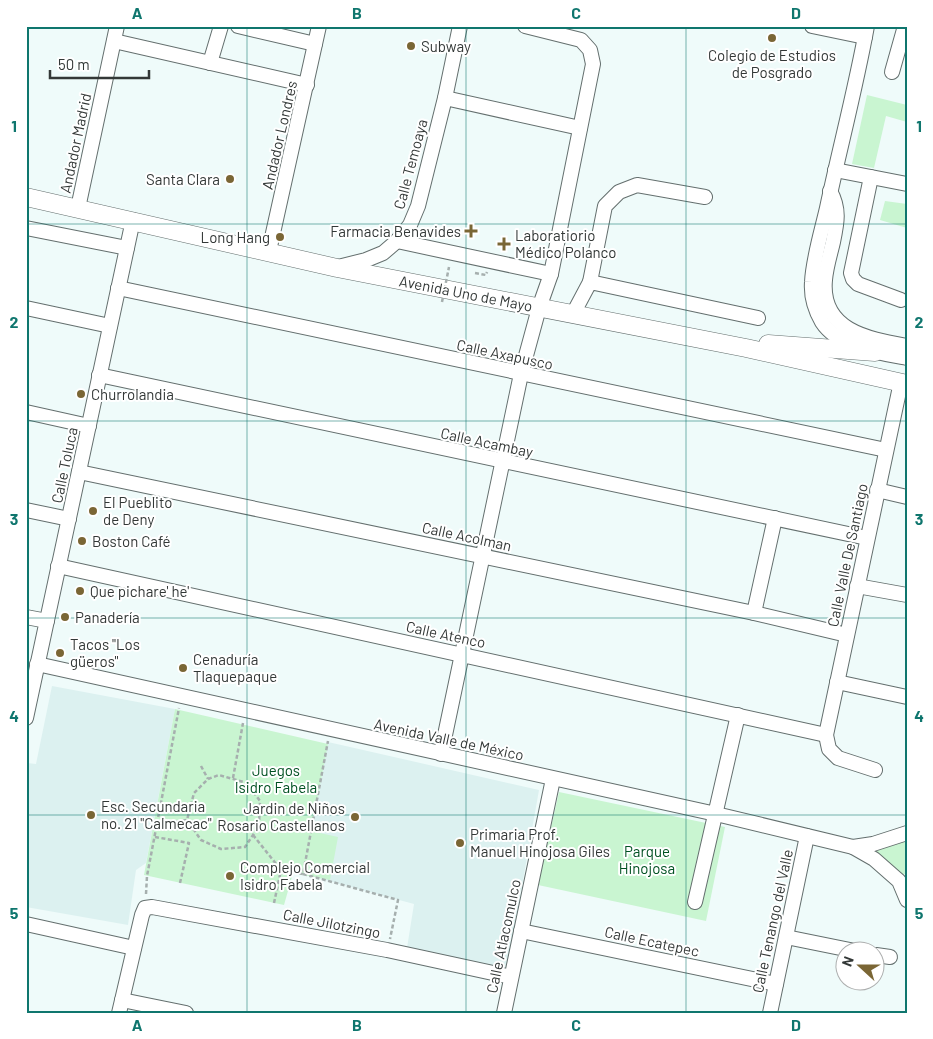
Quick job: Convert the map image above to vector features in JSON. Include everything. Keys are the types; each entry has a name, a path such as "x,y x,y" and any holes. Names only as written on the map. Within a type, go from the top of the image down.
{"main road":[{"name":"Avenida Uno de Mayo","path":"26,197 337,268 726,344 904,383"},
{"path":"726,344 769,344 875,352"}],"street":[{"name":"Andador Madrid","path":"78,208 117,26"},
{"path":"210,63 220,26"},
{"path":"238,26 316,44"},
{"name":"Andador Londres","path":"268,251 307,86 319,26"},
{"name":"Calle Temoaya","path":"337,268 366,260 383,252 397,241 410,225 418,206 445,98 460,26"},
{"path":"441,754 521,374 539,308 551,274 593,64 590,50 581,40 525,26"},
{"path":"812,26 866,32 812,280 816,308 823,324 855,346 901,357"},
{"path":"892,72 905,26"},
{"path":"114,41 307,86"},
{"path":"445,98 580,128"},
{"path":"835,170 907,184"},
{"path":"871,177 851,273 853,279 858,284 901,300"},
{"path":"573,314 590,282 605,206 619,192 637,185 705,197"},
{"path":"830,191 837,202 837,215 825,281 827,302 832,312 843,325 859,335 907,346"},
{"name":"Calle Toluca","path":"27,715 133,220"},
{"path":"26,228 127,248"},
{"path":"397,241 551,274"},
{"path":"590,282 758,318"},
{"name":"Calle Axapusco","path":"118,288 886,450"},
{"path":"26,308 110,326"},
{"name":"Calle Acambay","path":"100,375 867,538"},
{"name":"Calle Valle De Santiago","path":"826,735 886,450 904,383"},
{"path":"26,412 89,426"},
{"name":"Calle Acolman","path":"79,472 754,613 847,635"},
{"path":"878,490 907,497"},
{"path":"26,510 69,518"},
{"path":"754,613 775,518"},
{"name":"Calle Atenco","path":"58,566 826,735"},
{"path":"857,586 907,595"},
{"path":"26,617 47,621"},
{"name":"Avenida Valle de México","path":"37,664 716,814 854,847 903,880 907,900"},
{"path":"837,682 907,697"},
{"path":"696,902 738,715"},
{"path":"826,735 829,749 838,758 875,770"},
{"name":"Calle Atlacomulco","path":"504,1013 553,779"},
{"name":"Avenida Valle de México","path":"854,847 873,844 907,833"},
{"name":"Calle Tenango del Valle","path":"770,1013 807,836"},
{"name":"Calle Jilotzingo","path":"146,908 152,907 388,950 511,978"},
{"path":"146,908 142,915 120,1006 186,1013"},
{"path":"26,924 134,948"},
{"name":"Calle Ecatepec","path":"521,931 776,984"},
{"path":"786,937 836,947"},
{"path":"886,957 890,958"}],"path":[{"path":"442,302 449,267"},
{"path":"146,908 147,876 182,696"},
{"path":"233,778 246,711"},
{"path":"303,874 331,730"},
{"path":"201,766 208,778"},
{"path":"219,775 247,783 260,801 259,826 245,848 221,849 201,840 188,820 194,793 208,778 219,775"},
{"path":"157,825 188,820"},
{"path":"253,835 281,870 303,874 398,900 388,950"},
{"path":"155,837 189,843 180,883"},
{"path":"274,903 281,870"}],"shaded area":[{"name":"Esc. Secundaria no. 21 \"Calmecac\"","path":"52,686 175,709 146,863 136,870 128,925 26,907 26,768 27,763 36,764"},
{"name":"Primaria Prof. Manuel Hinojosa Giles","path":"328,742 539,790 507,970 407,948 414,904 303,874"}],"green space":[{"path":"867,95 907,105 907,122 886,116 874,168 852,164"},
{"path":"885,201 907,204 907,228 880,220"},
{"name":"Juegos Isidro Fabela","path":"175,709 328,744 311,831 338,837 330,880 293,873 284,905 144,875"},
{"name":"Parque Hinojosa","path":"559,792 725,827 706,921 538,885"},
{"path":"907,838 907,873 903,875 873,852"}],"place":[{"name":"Colegio de Estudios de Posgrado","path":"772,38"},
{"name":"Subway","path":"411,46"},
{"name":"Santa Clara","path":"230,179"},
{"name":"Farmacia Benavides","path":"471,231"},
{"name":"Long Hang","path":"280,237"},
{"name":"Laboratiorio Médico Polanco","path":"504,244"},
{"name":"Churrolandia","path":"81,394"},
{"name":"El Pueblito de Deny","path":"93,511"},
{"name":"Boston Café","path":"82,541"},
{"name":"Que pichare' he'","path":"80,591"},
{"name":"Panadería","path":"65,617"},
{"name":"Tacos \"Los güeros\"","path":"60,653"},
{"name":"Cenaduría Tlaquepaque","path":"183,668"},
{"name":"Esc. Secundaria no. 21 \"Calmecac\"","path":"91,815"},
{"name":"Jardin de Niños Rosario Castellanos","path":"355,817"},
{"name":"Primaria Prof. Manuel Hinojosa Giles","path":"460,843"},
{"name":"Complejo Comercial Isidro Fabela","path":"230,876"}]}
